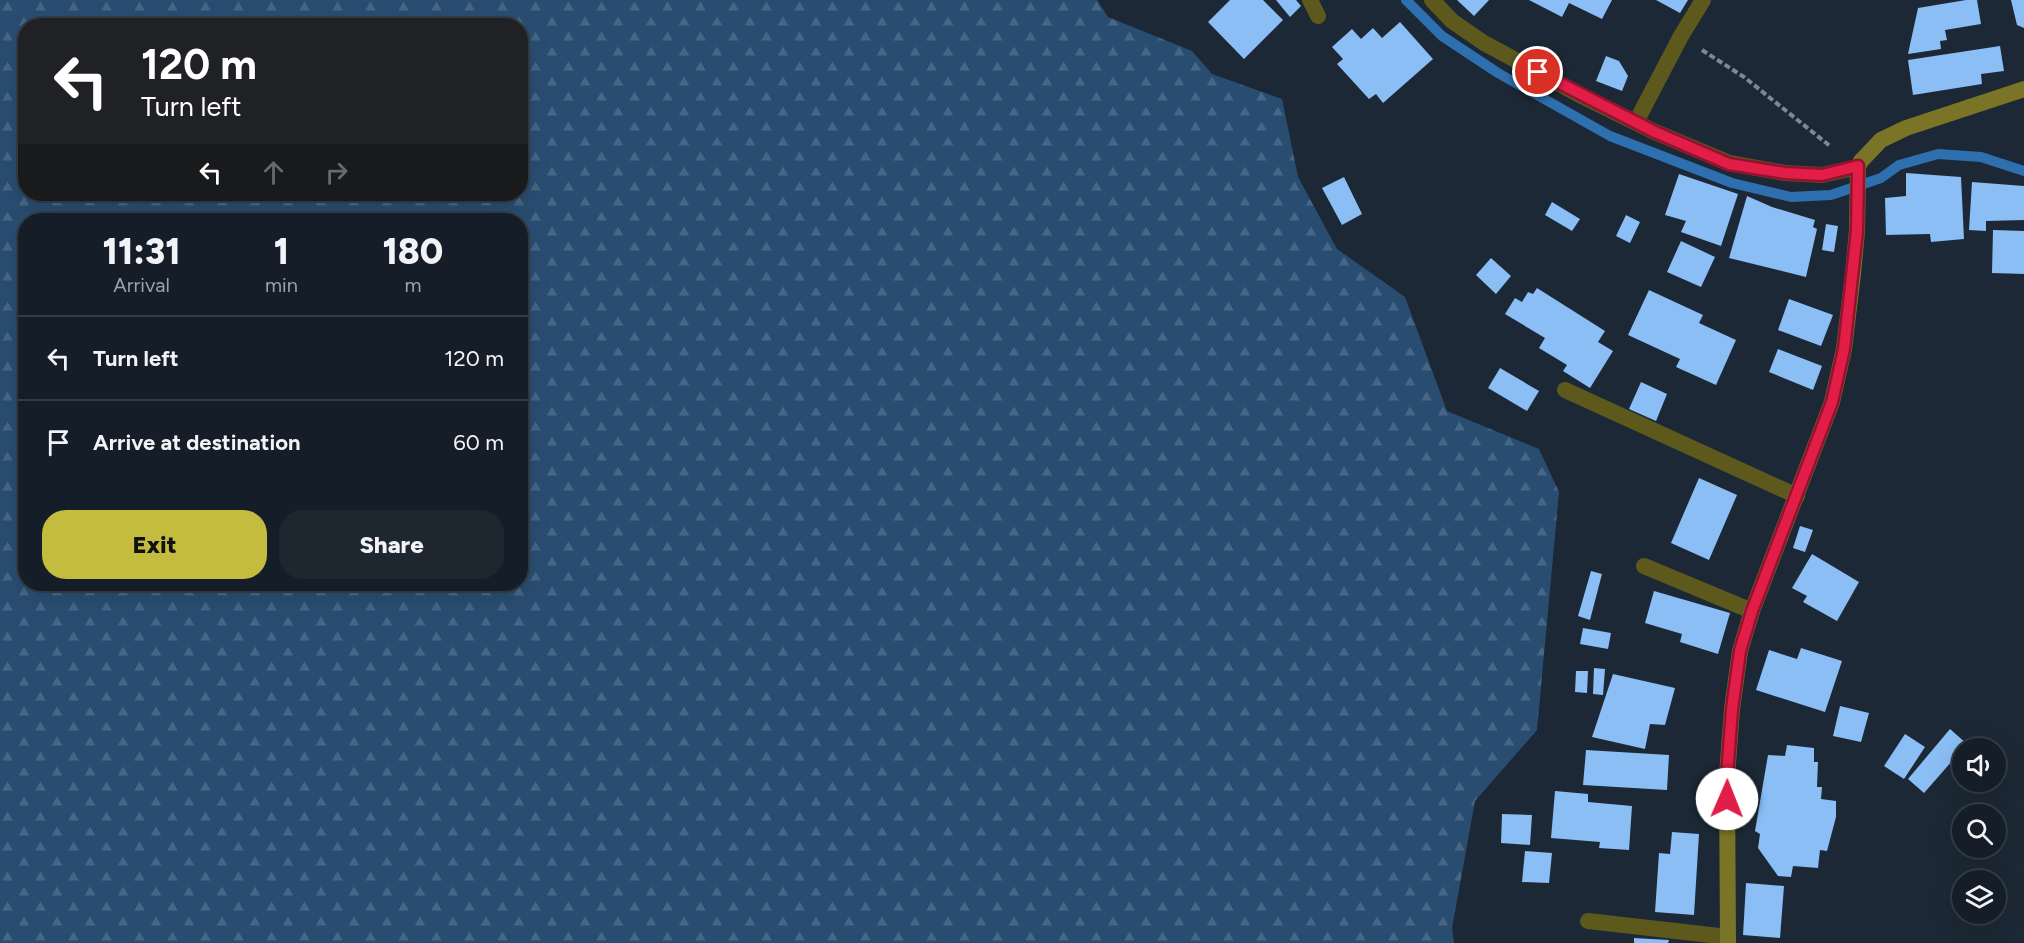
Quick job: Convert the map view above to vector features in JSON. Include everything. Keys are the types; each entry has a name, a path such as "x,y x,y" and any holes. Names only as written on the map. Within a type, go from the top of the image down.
{"main road":[{"path":"1728,940 1727,776 1732,709 1740,651 1752,611 1832,402 1844,349 1853,274 1859,166 1881,140 1906,128 2024,89"}],"street":[{"path":"1310,0 1318,16"},
{"path":"1432,0 1452,21 1484,43 1576,93 1729,164 1785,173 1822,175 1859,166"},
{"path":"1636,122 1681,36 1703,0"},
{"path":"1565,390 1797,496"},
{"path":"1644,566 1752,611"},
{"path":"1588,921 1728,940"}],"path":[{"path":"1681,36 1744,77 1859,166"}],"green space":[{"path":"0,0 1097,0 1108,17 1192,51 1212,74 1282,99 1298,177 1337,249 1405,297 1447,411 1539,449 1559,492 1537,730 1475,801 1452,928 1454,943 0,943"}],"building":[{"path":"1230,0 1263,0 1283,20 1244,59 1208,22"},
{"path":"1276,0 1296,0 1301,6 1290,17"},
{"path":"1457,0 1489,0 1474,16"},
{"path":"1529,0 1612,0 1602,19 1569,3 1562,17"},
{"path":"1656,0 1688,0 1680,13"},
{"path":"1977,0 1981,24 1945,30 1947,40 1940,41 1941,49 1908,54 1918,8"},
{"path":"2011,0 2024,0 2024,28 2017,25"},
{"path":"1400,22 1433,59 1383,103 1376,94 1369,99 1337,64 1343,59 1332,47 1352,29 1361,39 1373,28 1382,38"},
{"path":"2000,46 2004,71 1981,74 1982,84 1913,95 1908,60"},
{"path":"1606,56 1619,61 1628,76 1622,91 1596,81"},
{"path":"1906,173 1961,177 1964,239 1931,242 1930,234 1886,235 1885,198 1906,196"},
{"path":"1679,174 1738,194 1721,246 1681,232 1686,221 1665,215"},
{"path":"1344,177 1362,214 1342,225 1322,188"},
{"path":"1972,182 2024,186 2024,220 1986,221 1986,231 1969,230"},
{"path":"1747,196 1772,207 1815,220 1813,227 1817,229 1806,277 1729,258"},
{"path":"1552,202 1580,219 1572,231 1545,215"},
{"path":"1626,215 1640,222 1630,243 1616,236"},
{"path":"1826,224 1838,226 1834,252 1822,250"},
{"path":"1993,230 2024,231 2024,274 1992,273"},
{"path":"1681,241 1715,257 1701,287 1667,272"},
{"path":"1491,258 1511,276 1496,294 1476,275"},
{"path":"1537,288 1605,331 1598,342 1613,351 1590,388 1563,371 1567,365 1539,348 1545,338 1505,314 1515,298 1522,302 1528,292 1533,294"},
{"path":"1649,290 1703,315 1699,323 1736,340 1716,385 1676,367 1680,359 1628,335"},
{"path":"1789,299 1833,315 1821,346 1778,330"},
{"path":"1778,349 1822,366 1813,390 1769,372"},
{"path":"1500,368 1539,391 1527,411 1488,388"},
{"path":"1641,382 1667,394 1656,421 1629,409"},
{"path":"1699,478 1737,495 1709,560 1671,543"},
{"path":"1800,526 1813,530 1805,552 1793,548"},
{"path":"1812,554 1859,582 1837,621 1803,602 1807,596 1792,588"},
{"path":"1591,571 1602,574 1590,620 1578,616"},
{"path":"1654,591 1730,613 1718,654 1680,642 1682,634 1645,623"},
{"path":"1583,628 1611,633 1608,649 1580,644"},
{"path":"1801,648 1842,661 1825,712 1756,690 1769,650 1797,659"},
{"path":"1594,668 1605,669 1603,695 1593,694"},
{"path":"1576,671 1588,671 1587,693 1575,692"},
{"path":"1613,674 1675,688 1665,725 1650,724 1645,749 1592,737"},
{"path":"1840,706 1869,713 1861,742 1833,736"},
{"path":"1950,729 1960,738 1952,738 1952,761 1924,793 1908,779"},
{"path":"1905,734 1925,747 1904,779 1884,766"},
{"path":"1787,745 1814,748 1814,762 1818,762 1817,787 1822,787 1821,799 1836,801 1836,817 1827,851 1820,850 1818,868 1793,866 1791,877 1778,876 1758,848 1760,834 1755,831 1768,755 1785,756"},
{"path":"1586,750 1669,755 1667,790 1583,785"},
{"path":"1555,791 1588,794 1588,802 1632,806 1629,850 1599,848 1600,842 1551,838"},
{"path":"1502,814 1532,815 1530,845 1501,843"},
{"path":"1672,832 1699,834 1694,915 1655,912 1659,853 1670,854"},
{"path":"1525,851 1552,853 1549,883 1522,882"},
{"path":"1746,883 1784,886 1780,938 1743,935"},
{"path":"1634,938 1669,940 1668,943 1634,943"}],"waterway":[{"path":"1406,0 1442,36 1498,73 1610,136 1732,183 1791,197 1831,195 1881,178 1899,165 1938,154 1981,157 2024,171"}],"route":[{"path":"1538,72 1655,132 1729,164 1785,173 1822,175 1858,166 1857,231 1844,349 1832,402 1768,574 1748,621 1740,651 1732,709 1727,799"}]}
